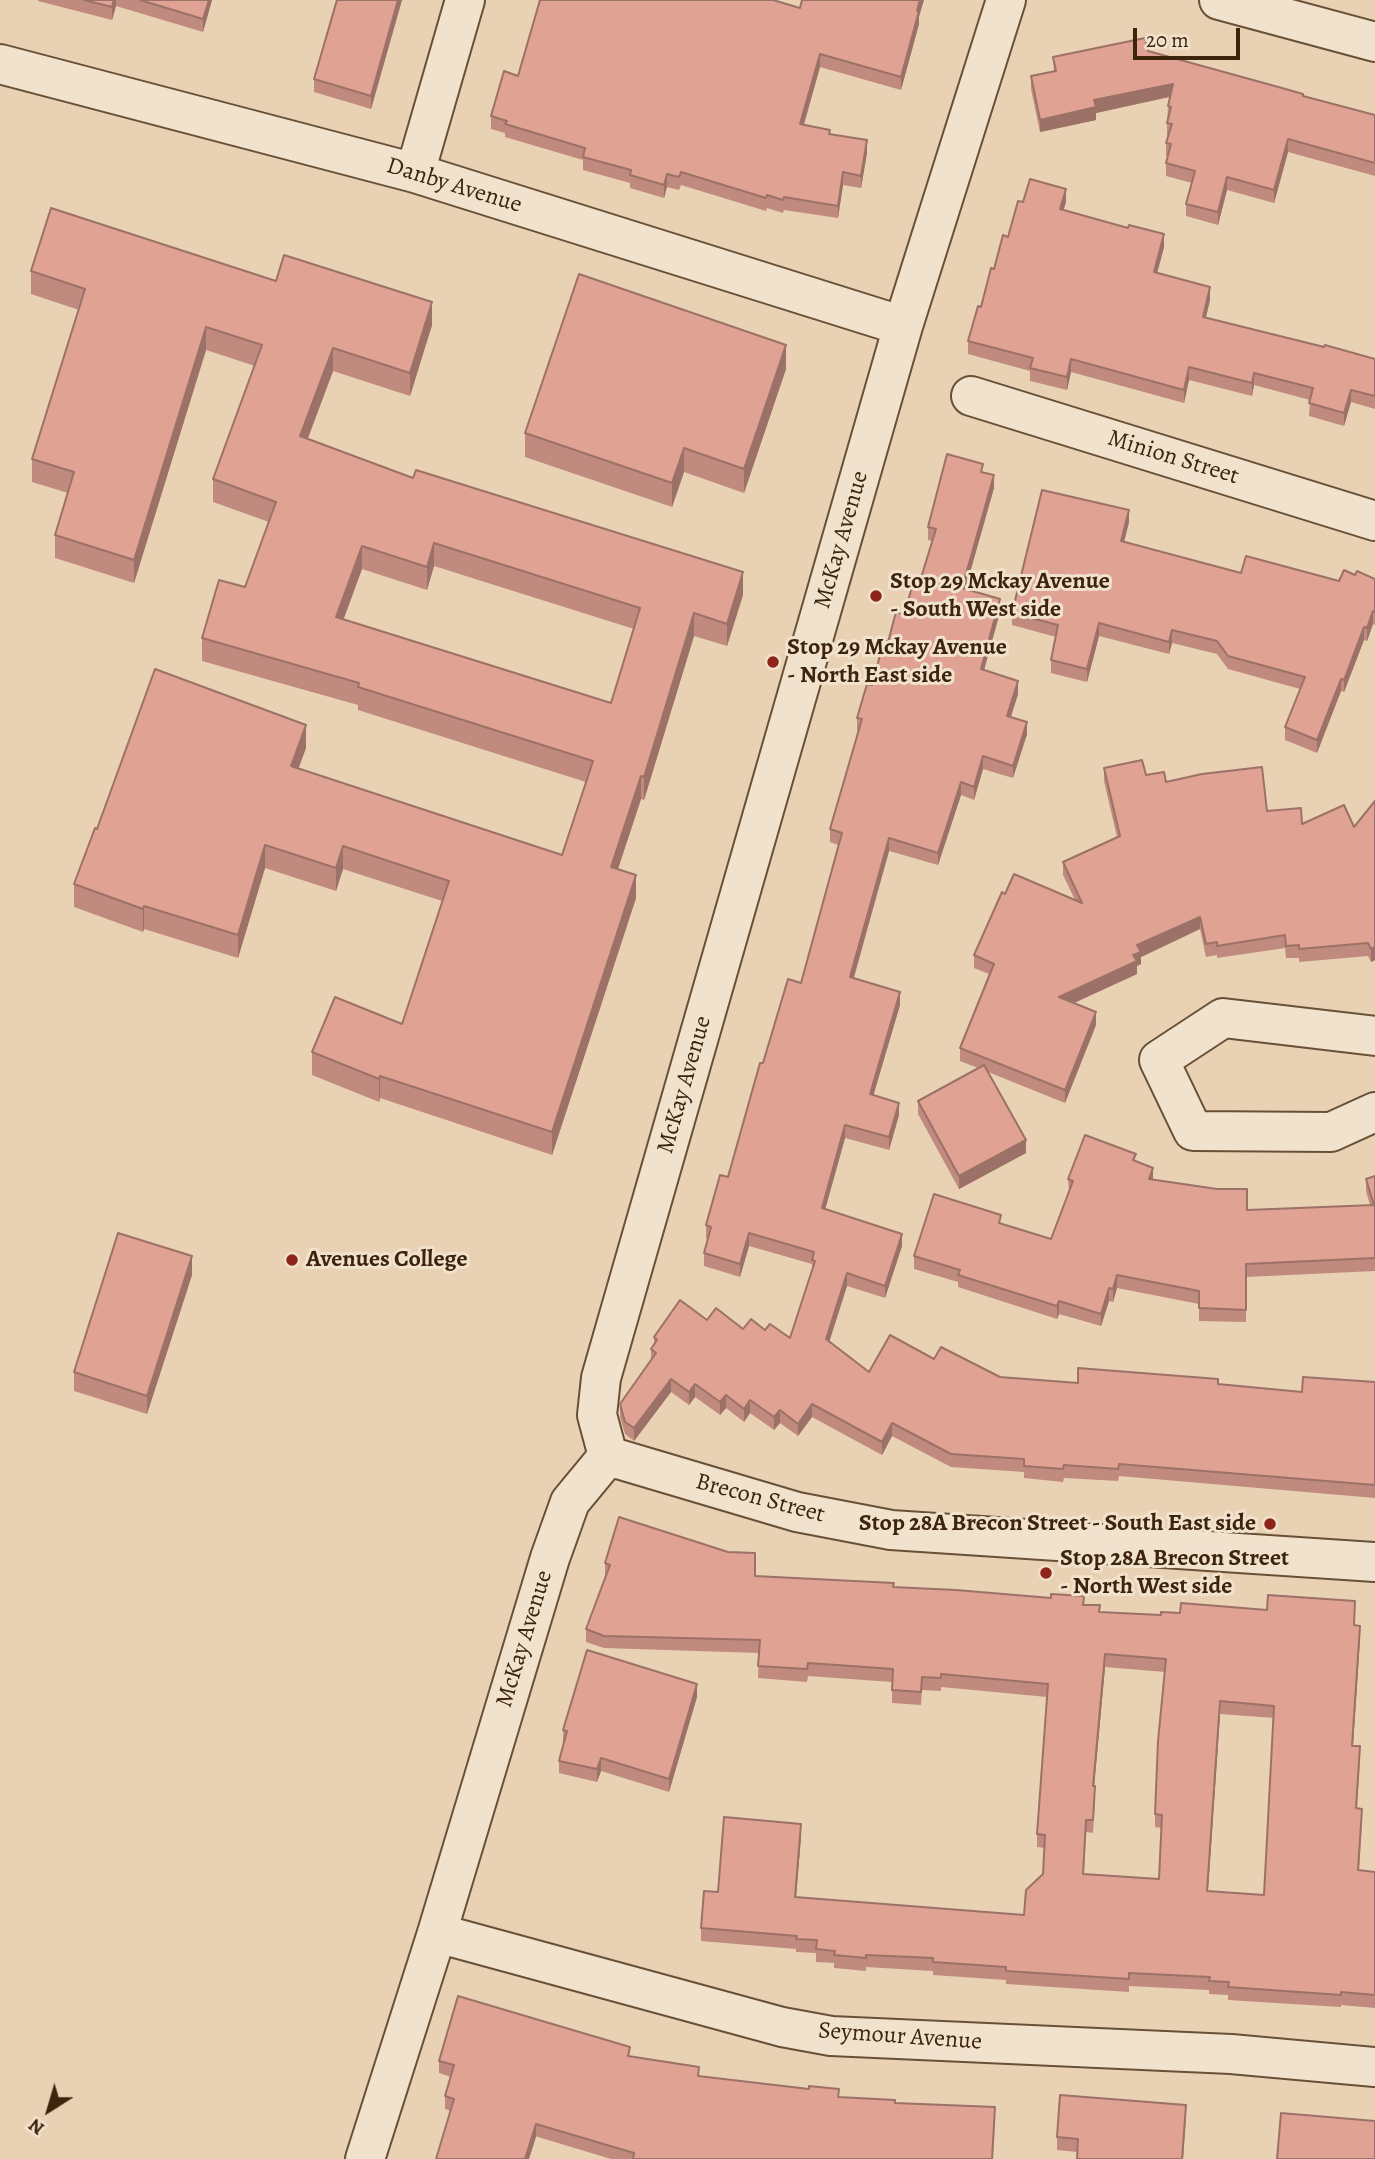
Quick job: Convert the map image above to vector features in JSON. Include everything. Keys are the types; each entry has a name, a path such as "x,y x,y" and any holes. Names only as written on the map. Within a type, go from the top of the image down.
{"street":[{"path":"415,173 465,0"},
{"name":"McKay Avenue","path":"365,2159 437,1933 550,1558 570,1502 608,1456 597,1415 601,1378 903,326 1006,0"},
{"path":"1219,0 1375,42"},
{"name":"Danby Avenue","path":"0,64 415,173 903,326"},
{"name":"Minion Street","path":"971,396 1375,521"},
{"path":"1375,1036 1223,1018 1159,1060 1193,1131 1331,1132 1375,1112"},
{"name":"Brecon Street","path":"608,1456 797,1512 891,1530 1375,1562"},
{"name":"Seymour Avenue","path":"437,1933 782,2027 831,2036 1231,2054 1375,2067"}],"building":[{"path":"84,0 114,0 112,7"},
{"path":"140,0 209,0 203,19"},
{"path":"337,0 398,0 371,96 314,79"},
{"path":"540,0 773,0 800,8 802,0 920,0 901,77 820,54 800,124 830,130 829,134 867,140 861,176 843,172 838,206 784,197 783,200 767,195 766,198 681,172 679,177 667,174 664,185 630,175 631,170 583,157 585,148 505,124 507,121 491,116 504,71 518,76"},
{"path":"1145,38 1148,51 1375,115 1375,163 1288,139 1274,190 1227,177 1218,212 1186,204 1195,171 1166,163 1171,144 1166,143 1172,124 1167,123 1173,84 1094,100 1096,107 1040,120 1031,76 1056,71 1053,57"},
{"path":"1030,179 1066,189 1060,209 1128,228 1129,225 1164,234 1154,272 1210,287 1203,317 1375,359 1375,396 1351,390 1344,413 1309,403 1313,388 1254,373 1252,383 1189,367 1184,390 1071,359 1067,377 1030,368 1033,358 968,341 978,306 981,307 991,268 994,269 1003,235 1008,237 1018,201 1023,202"},
{"path":"51,208 276,281 284,255 432,302 410,373 333,348 300,436 413,478 416,470 743,572 727,624 694,613 644,777 641,776 611,867 636,875 552,1132 380,1076 379,1079 312,1052 335,997 402,1024 449,881 343,846 336,868 265,845 238,935 144,906 143,909 74,884 95,828 97,829 155,669 306,725 291,766 562,855 593,761 358,687 359,683 202,638 219,580 245,587 276,502 213,479 262,345 206,327 134,560 55,535 74,472 32,459 85,289 31,271","holes":["434,543 640,608 611,703 336,617 362,546 427,567"]},
{"path":"579,274 786,345 744,469 684,448 672,483 525,433"},
{"path":"947,454 983,464 981,472 994,475 962,588 1000,599 981,669 1018,681 1007,716 1027,722 1013,766 983,756 974,787 961,782 938,853 889,838 850,977 900,992 870,1094 899,1103 889,1137 845,1125 822,1208 902,1234 885,1286 847,1273 826,1339 869,1372 890,1335 934,1359 941,1347 1000,1377 1078,1383 1078,1368 1218,1379 1218,1384 1302,1392 1303,1377 1375,1382 1375,1485 1119,1464 1118,1469 1064,1465 1063,1469 1024,1466 1024,1459 951,1454 892,1423 882,1442 812,1404 798,1424 780,1410 774,1417 750,1400 744,1409 726,1395 720,1402 695,1384 689,1392 671,1379 634,1428 625,1422 620,1404 656,1353 651,1349 657,1340 654,1337 680,1300 707,1320 716,1308 743,1329 751,1319 765,1330 770,1324 790,1338 815,1261 812,1260 814,1252 749,1233 740,1264 704,1253 711,1227 706,1225 720,1175 728,1177 760,1063 763,1063 788,979 801,983 842,833 830,829 862,719 857,718 867,684 872,685 884,640 888,642 896,612 904,615 914,580 920,581 936,529 928,527"},
{"path":"1042,490 1129,510 1121,541 1241,573 1246,556 1339,581 1344,570 1355,575 1357,571 1375,579 1375,612 1373,611 1367,628 1364,627 1317,740 1285,727 1305,677 1228,656 1217,641 1172,630 1169,642 1099,623 1087,669 1051,660 1058,625 1012,613"},
{"path":"1142,760 1146,775 1164,772 1166,782 1202,774 1262,767 1267,811 1301,808 1302,824 1344,805 1354,827 1375,801 1375,947 1371,949 1368,943 1299,949 1299,945 1286,946 1285,935 1217,946 1217,942 1206,944 1200,917 1137,945 1141,952 1133,955 1137,961 1059,997 1096,1012 1065,1090 960,1048 994,964 974,955 1002,892 1005,894 1014,874 1082,903 1063,862 1120,836 1104,768"},
{"path":"984,1065 1026,1140 959,1176 918,1101"},
{"path":"1085,1135 1136,1154 1133,1160 1153,1168 1149,1179 1217,1189 1247,1189 1247,1210 1374,1205 1366,1179 1375,1176 1375,1258 1246,1264 1246,1310 1199,1308 1199,1291 1117,1275 1113,1289 1109,1288 1101,1314 1059,1301 1057,1306 958,1275 960,1270 914,1256 934,1194 1001,1215 999,1223 1051,1239 1073,1181 1068,1179"},
{"path":"118,1233 192,1256 147,1396 74,1372"},
{"path":"619,1517 728,1552 755,1553 755,1576 894,1583 893,1587 1051,1598 1051,1594 1084,1596 1083,1605 1100,1605 1099,1612 1161,1615 1161,1612 1180,1613 1181,1603 1267,1610 1268,1595 1355,1601 1354,1625 1360,1626 1352,1746 1360,1746 1356,1808 1362,1809 1358,1870 1375,1872 1375,1995 1228,1987 1229,1982 1209,1981 1210,1977 1129,1973 1129,1979 1006,1971 1006,1967 933,1962 933,1958 834,1955 835,1951 816,1949 817,1940 701,1928 704,1891 718,1892 724,1817 801,1824 795,1897 1024,1915 1026,1890 1043,1874 1045,1835 1037,1834 1048,1684 941,1674 941,1678 922,1677 921,1692 892,1690 893,1669 808,1663 807,1669 758,1666 760,1640 604,1636 586,1629 610,1565 605,1563","holes":["1105,1654 1166,1659 1158,1741 1155,1814 1162,1815 1159,1879 1083,1874 1086,1820 1093,1820 1093,1786","1220,1701 1274,1706 1264,1895 1207,1891"]},
{"path":"587,1650 697,1684 669,1779 601,1758 597,1769 559,1761 567,1731 563,1730"},
{"path":"458,1996 630,2047 628,2056 699,2067 698,2076 809,2089 809,2086 839,2089 838,2097 895,2100 895,2103 995,2107 992,2159 633,2159 634,2153 536,2124 525,2159 436,2159 454,2099 445,2096 454,2065 439,2061"},
{"path":"1060,2095 1186,2105 1182,2159 1077,2159 1078,2139 1057,2137"},
{"path":"1281,2113 1375,2121 1375,2159 1277,2159"}],"place":[{"name":"Stop 29 Mckay Avenue - South West side","path":"876,596"},
{"name":"Stop 29 Mckay Avenue - North East side","path":"773,662"},
{"name":"Avenues College","path":"292,1260"},
{"name":"Stop 28A Brecon Street - South East side","path":"1270,1524"},
{"name":"Stop 28A Brecon Street - North West side","path":"1046,1573"}]}
